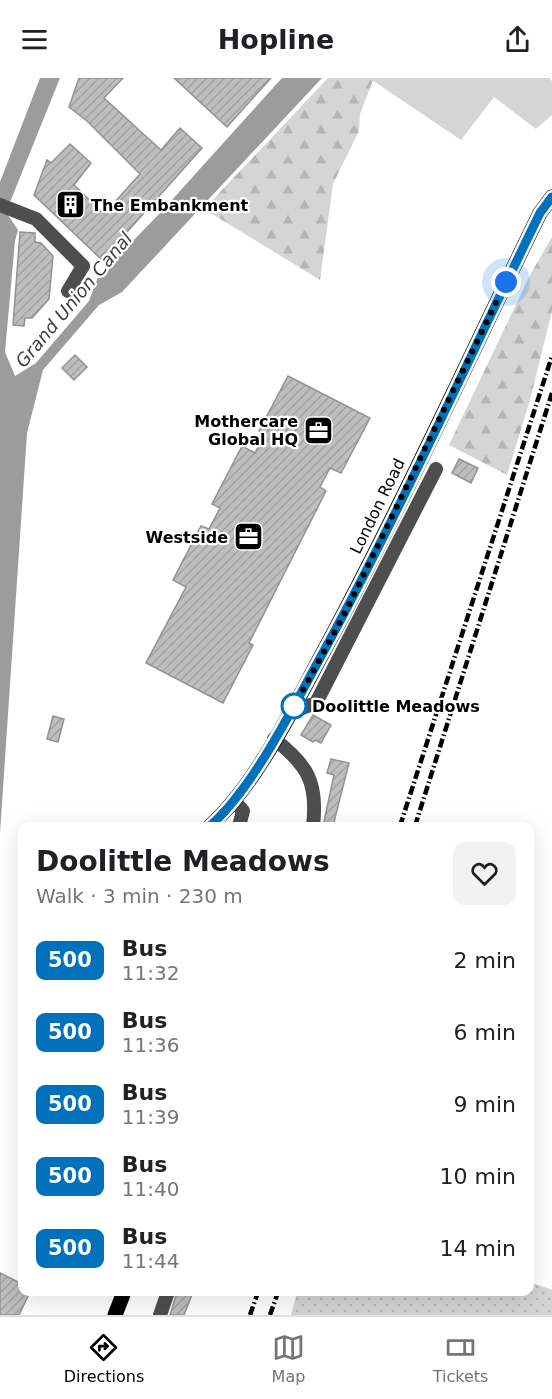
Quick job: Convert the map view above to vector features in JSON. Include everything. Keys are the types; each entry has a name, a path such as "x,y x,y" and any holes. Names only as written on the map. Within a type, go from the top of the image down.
{"main road":[{"name":"London Road","path":"216,822 234,801 291,712 346,611 540,213 552,197"},
{"path":"115,1315 122,1296"}],"street":[{"path":"0,205 36,219 83,266 68,291"},
{"path":"291,712 316,703 436,469"},
{"path":"274,739 302,764 312,780 315,804 313,822"},
{"path":"234,801 243,811 240,822"},
{"path":"160,1315 167,1296"}],"green space":[{"path":"328,78 374,78 360,114 359,131 333,184 320,280 204,209"},
{"path":"369,78 549,78 552,81 552,115 536,129 494,97 461,140"},
{"path":"552,237 552,311 530,400 507,475 449,445 530,275"},
{"path":"534,1283 552,1290 552,1315 291,1315 296,1296 534,1296"}],"shaded area":[{"path":"40,78 60,78 6,212 18,230 15,241 5,352 15,376 36,363 89,301 98,277 161,212 282,78 322,78 122,292 99,305 43,370 27,433 0,833 0,182"}],"building":[{"path":"79,78 123,78 104,98 161,150 180,128 202,148 102,260 34,195 47,160 51,163 70,144 91,163 74,185 104,214 140,174 87,121 69,107"},
{"path":"174,78 271,78 227,127"},
{"path":"20,232 35,233 35,242 41,243 53,256 49,299 32,318 25,318 24,326 13,325"},
{"path":"75,355 87,367 74,380 62,368"},
{"name":"Westside","path":"288,376 370,418 341,473 330,468 320,487 326,491 249,643 253,645 223,703 146,663 186,587 173,580 201,526 209,529 220,508 212,504 242,446 255,453 264,434 259,431"},
{"path":"459,459 478,468 471,483 452,473"},
{"path":"313,715 331,725 321,743 315,740 313,742 301,735"},
{"path":"53,716 64,719 58,742 47,739"},
{"path":"331,759 349,763 334,822 324,822 334,775 327,773"},
{"path":"0,1273 18,1282 18,1296 28,1296 19,1315 0,1315"},
{"path":"176,1296 191,1296 184,1315 170,1315"}],"railway":[{"path":"401,822 552,356"},
{"path":"416,822 552,393"},
{"path":"250,1315 257,1296"},
{"path":"270,1315 277,1296"}],"bus line":[{"name":"500","path":"215,822 234,801 291,712 346,611 540,213 552,197"}],"place":[{"name":"The Embankment","path":"70,205"},
{"name":"Mothercare Global HQ","path":"319,430"},
{"name":"Westside","path":"249,537"},
{"name":"Doolittle Meadows","path":"294,706"}],"route":[{"path":"294,706 291,712 346,611 506,282"}],"water label":[{"name":"Grand Union Canal","path":"74,300"}]}
